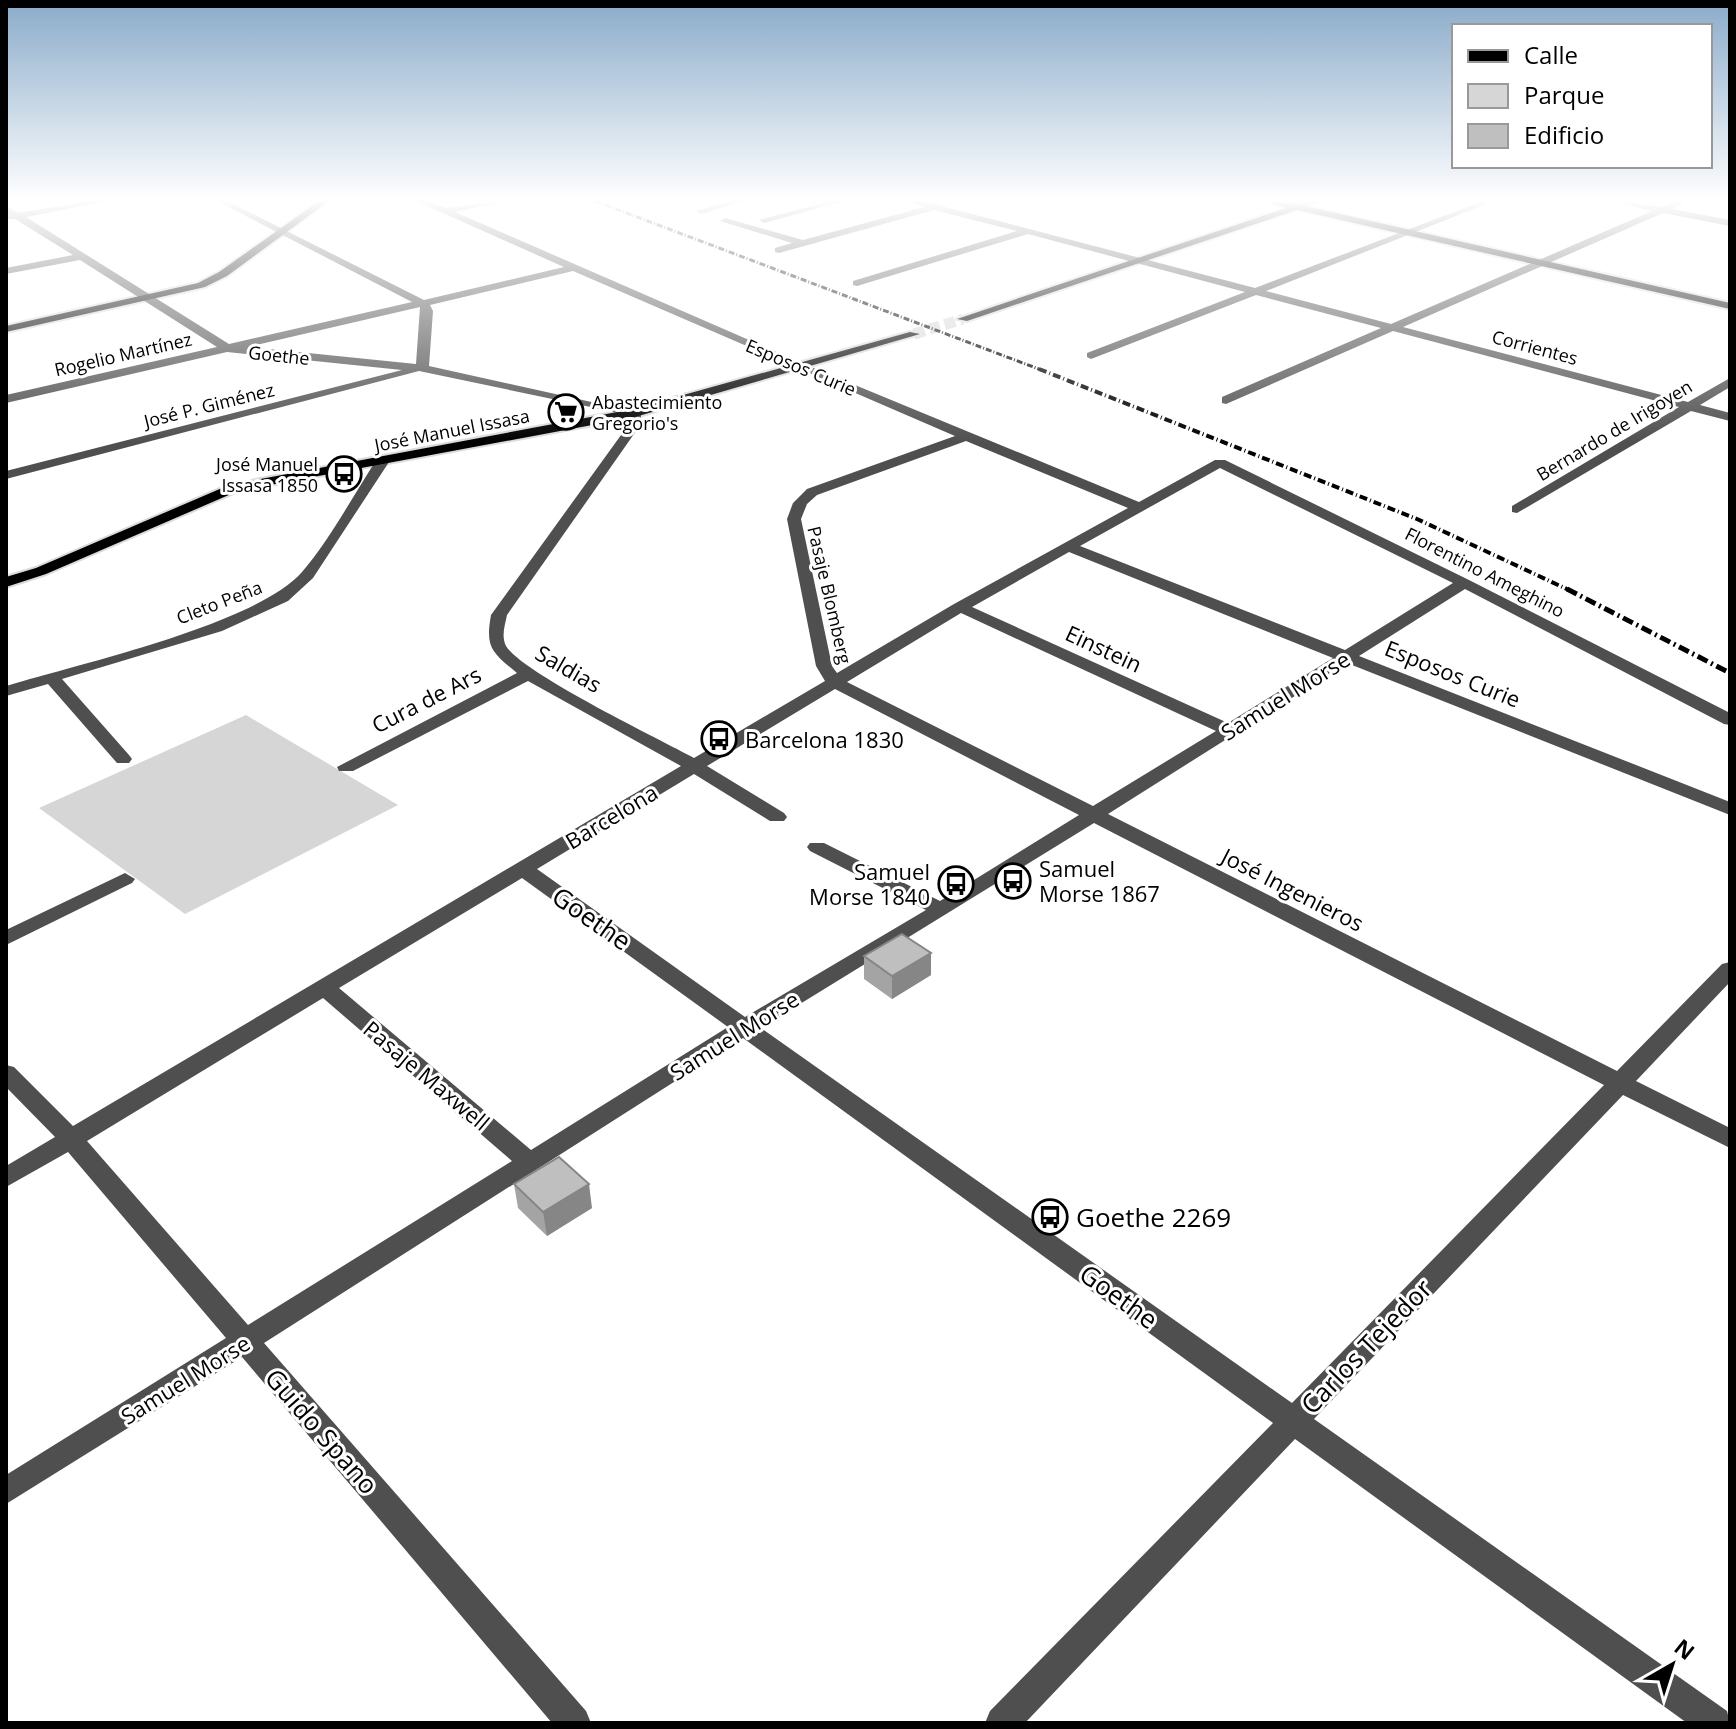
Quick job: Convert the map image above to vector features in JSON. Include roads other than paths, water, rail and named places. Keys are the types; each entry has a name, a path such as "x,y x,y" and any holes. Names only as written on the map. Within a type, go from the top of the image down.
{"main road":[{"path":"6,329 147,300 205,282"},
{"path":"963,319 1074,282"},
{"path":"1624,282 1730,306"},
{"name":"José Manuel Issasa","path":"6,582 61,563 219,493 635,413 914,334"}],"street":[{"name":"Goethe","path":"118,282 227,348 420,368 635,413"},
{"path":"380,282 424,304 427,311 426,360 420,368"},
{"name":"Rogelio Martínez","path":"6,399 518,282"},
{"name":"Esposos Curie","path":"606,282 964,437 1140,508"},
{"path":"857,283 861,282"},
{"name":"Corrientes","path":"1221,282 1730,417"},
{"path":"1091,355 1280,282"},
{"path":"1226,400 1494,282"},
{"name":"José P. Giménez","path":"6,475 420,368"},
{"name":"Bernardo de Irigoyen","path":"1517,509 1730,382"},
{"name":"Saldias","path":"635,413 635,424 499,615 495,637 500,650 528,674 694,766 777,817"},
{"name":"Pasaje Blomberg","path":"834,682 824,666 794,519 796,508 802,498 812,492 964,437"},
{"name":"Cleto Peña","path":"6,691 216,628 282,598 308,575 382,462"},
{"name":"Barcelona","path":"6,1178 960,607 1220,463"},
{"name":"Florentino Ameghino","path":"1220,463 1464,583 1730,720"},
{"name":"Esposos Curie","path":"1069,547 1730,809"},
{"name":"Samuel Morse","path":"6,1491 745,1027 941,910 1464,583"},
{"name":"Einstein","path":"960,607 1229,730"},
{"name":"Cura de Ars","path":"346,767 528,674"},
{"path":"51,677 123,759"},
{"name":"José Ingenieros","path":"834,682 1730,1139"},
{"path":"817,847 941,910"},
{"name":"Goethe","path":"523,869 1715,1723"},
{"path":"6,938 125,879"},
{"name":"Carlos Tejedor","path":"1002,1723 1730,969"},
{"name":"Pasaje Maxwell","path":"324,987 530,1163"},
{"name":"Guido Spano","path":"6,1073 71,1139 574,1723"}],"tunnel":[{"path":"914,334 963,319"}],"railway":[{"path":"808,282 1044,371"},
{"path":"1039,369 1417,519 1570,590"},
{"path":"1570,590 1730,673"}],"place":[{"name":"Abastecimiento Gregorio's","path":"566,412"},
{"name":"José Manuel Issasa 1850","path":"344,474"},
{"name":"Barcelona 1830","path":"719,739"},
{"name":"Samuel Morse 1867","path":"1013,881"},
{"name":"Samuel Morse 1840","path":"956,884"},
{"name":"Goethe 2269","path":"1050,1217"}]}
